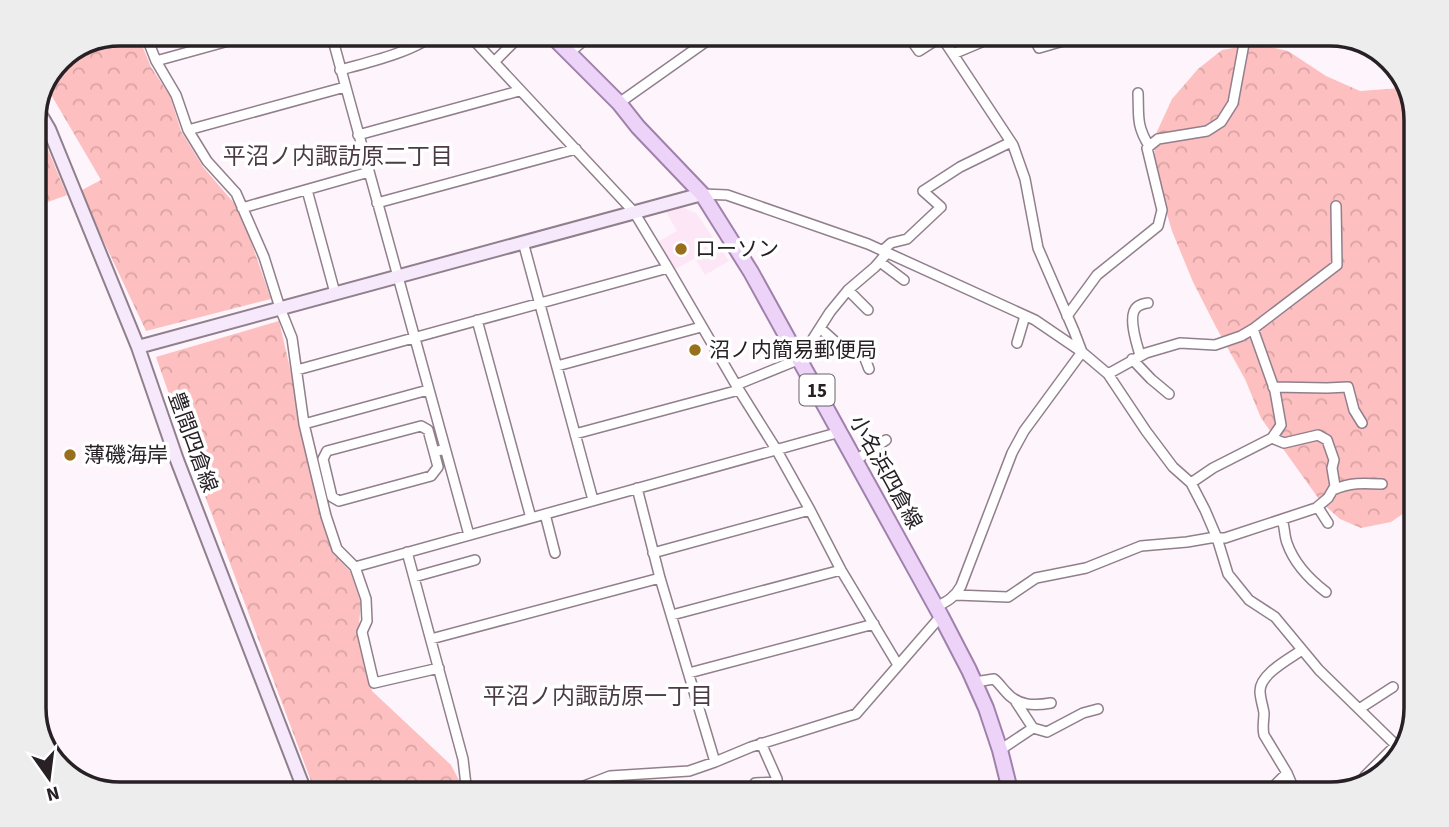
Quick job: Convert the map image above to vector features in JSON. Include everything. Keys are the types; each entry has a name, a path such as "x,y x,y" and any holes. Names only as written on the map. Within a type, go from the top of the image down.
{"main road":[{"name":"小名浜四倉線","path":"561,45 702,194 751,272 939,611 975,682 1000,750 1008,782"},
{"name":"豊間四倉線","path":"46,124 138,347 177,460 301,782"},
{"path":"138,347 702,194"}],"street":[{"path":"150,45 176,95 188,130 207,161 236,193 264,257 292,338 304,424 326,516 337,549 355,567 366,599 367,621 362,632 374,683 439,668"},
{"path":"198,45 199,49"},
{"path":"156,61 214,45"},
{"path":"334,45 469,535"},
{"path":"340,69 391,56 415,45"},
{"path":"479,45 634,212 776,449 841,570 898,665"},
{"path":"495,61 511,45"},
{"path":"569,53 579,45"},
{"path":"619,103 701,45"},
{"path":"947,45 1010,141 1024,179 1038,248 1082,352"},
{"path":"953,54 974,45"},
{"path":"1067,316 1097,275 1158,226 1162,210 1147,148 1158,139 1207,131 1221,122 1233,103 1244,45"},
{"path":"188,130 345,87"},
{"path":"358,135 519,91"},
{"path":"1138,93 1137,118 1149,146"},
{"path":"575,434 738,388 800,359 848,290 880,262 891,243 907,239 941,207 923,191 960,167 1010,141"},
{"path":"377,203 576,149"},
{"path":"242,208 369,172"},
{"path":"307,190 335,293"},
{"path":"702,194 727,195 868,244 1035,320 1082,352 1108,374 1173,467 1191,483 1217,538 1228,574 1249,600 1275,617 1320,670 1394,744"},
{"path":"1108,374 1136,357 1180,343 1207,346 1221,344 1253,328 1337,265 1336,206"},
{"path":"523,242 593,500"},
{"path":"880,262 904,281"},
{"path":"297,370 668,268"},
{"path":"848,290 868,310"},
{"path":"1148,303 1138,306 1133,312 1136,357 1158,386 1169,394"},
{"path":"1017,343 1025,316"},
{"path":"477,320 531,517"},
{"path":"556,366 701,327"},
{"path":"820,328 839,345 850,342 855,344 869,369"},
{"path":"1191,483 1213,468 1272,438 1281,425 1273,387 1253,328"},
{"path":"594,782 610,776 689,771 761,743 856,714 939,611 956,595 1012,453 1024,430 1082,352"},
{"path":"1273,387 1348,387 1354,410 1362,424"},
{"path":"304,424 428,390"},
{"path":"421,426 428,430 434,452 438,467 432,476 339,501 332,497 323,459 327,451 421,426"},
{"path":"355,567 840,432"},
{"path":"1272,438 1284,443 1318,435 1327,440 1334,460 1333,490"},
{"path":"856,460 886,440"},
{"path":"434,452 445,449"},
{"path":"956,595 1008,597 1036,578 1087,568 1141,546 1226,538 1316,508 1333,490 1344,485 1382,484"},
{"path":"637,488 660,578 715,762"},
{"path":"1316,508 1320,509 1328,523"},
{"path":"653,553 810,510"},
{"path":"545,514 555,553"},
{"path":"1282,520 1287,544 1296,560 1312,581 1326,592"},
{"path":"407,552 463,759 466,782"},
{"path":"414,577 475,560"},
{"path":"672,615 841,570"},
{"path":"431,639 660,578"},
{"path":"689,673 874,624"},
{"path":"1291,782 1262,729 1264,714 1260,692 1266,675 1302,650"},
{"path":"975,682 994,679 1034,728 1047,732 1083,713 1097,709"},
{"path":"1359,709 1393,687"},
{"path":"1014,701 1034,705 1051,703"},
{"path":"1000,750 1034,728"},
{"path":"761,743 777,782"},
{"path":"1374,767 1391,750"},
{"path":"1277,782 1287,773"}],"shaded area":[{"path":"676,205 696,213 729,261 705,275 695,258 672,271 656,243 677,231 664,208"}],"green space":[{"path":"142,45 151,67 170,96 181,131 203,167 240,210 271,299 146,331 80,191 101,180 50,94 61,74 82,55 109,46"},
{"path":"1261,45 1288,51 1326,76 1360,91 1397,88 1400,95 1403,114 1404,513 1391,522 1361,528 1340,519 1321,502 1261,418 1245,379 1193,282 1172,231 1154,170 1155,136 1172,99 1198,69 1222,50"},
{"path":"46,146 67,195 48,202 46,199"},
{"path":"279,321 333,553 350,571 361,603 358,635 372,691 451,765 460,782 311,782 156,357"}],"place":[{"name":"ローソン","path":"681,249"},
{"name":"沼ノ内簡易郵便局","path":"695,350"},
{"name":"薄磯海岸","path":"70,455"}],"district":[{"name":"平沼ノ内諏訪原二丁目","path":"338,156"},
{"name":"平沼ノ内諏訪原一丁目","path":"598,696"}]}
